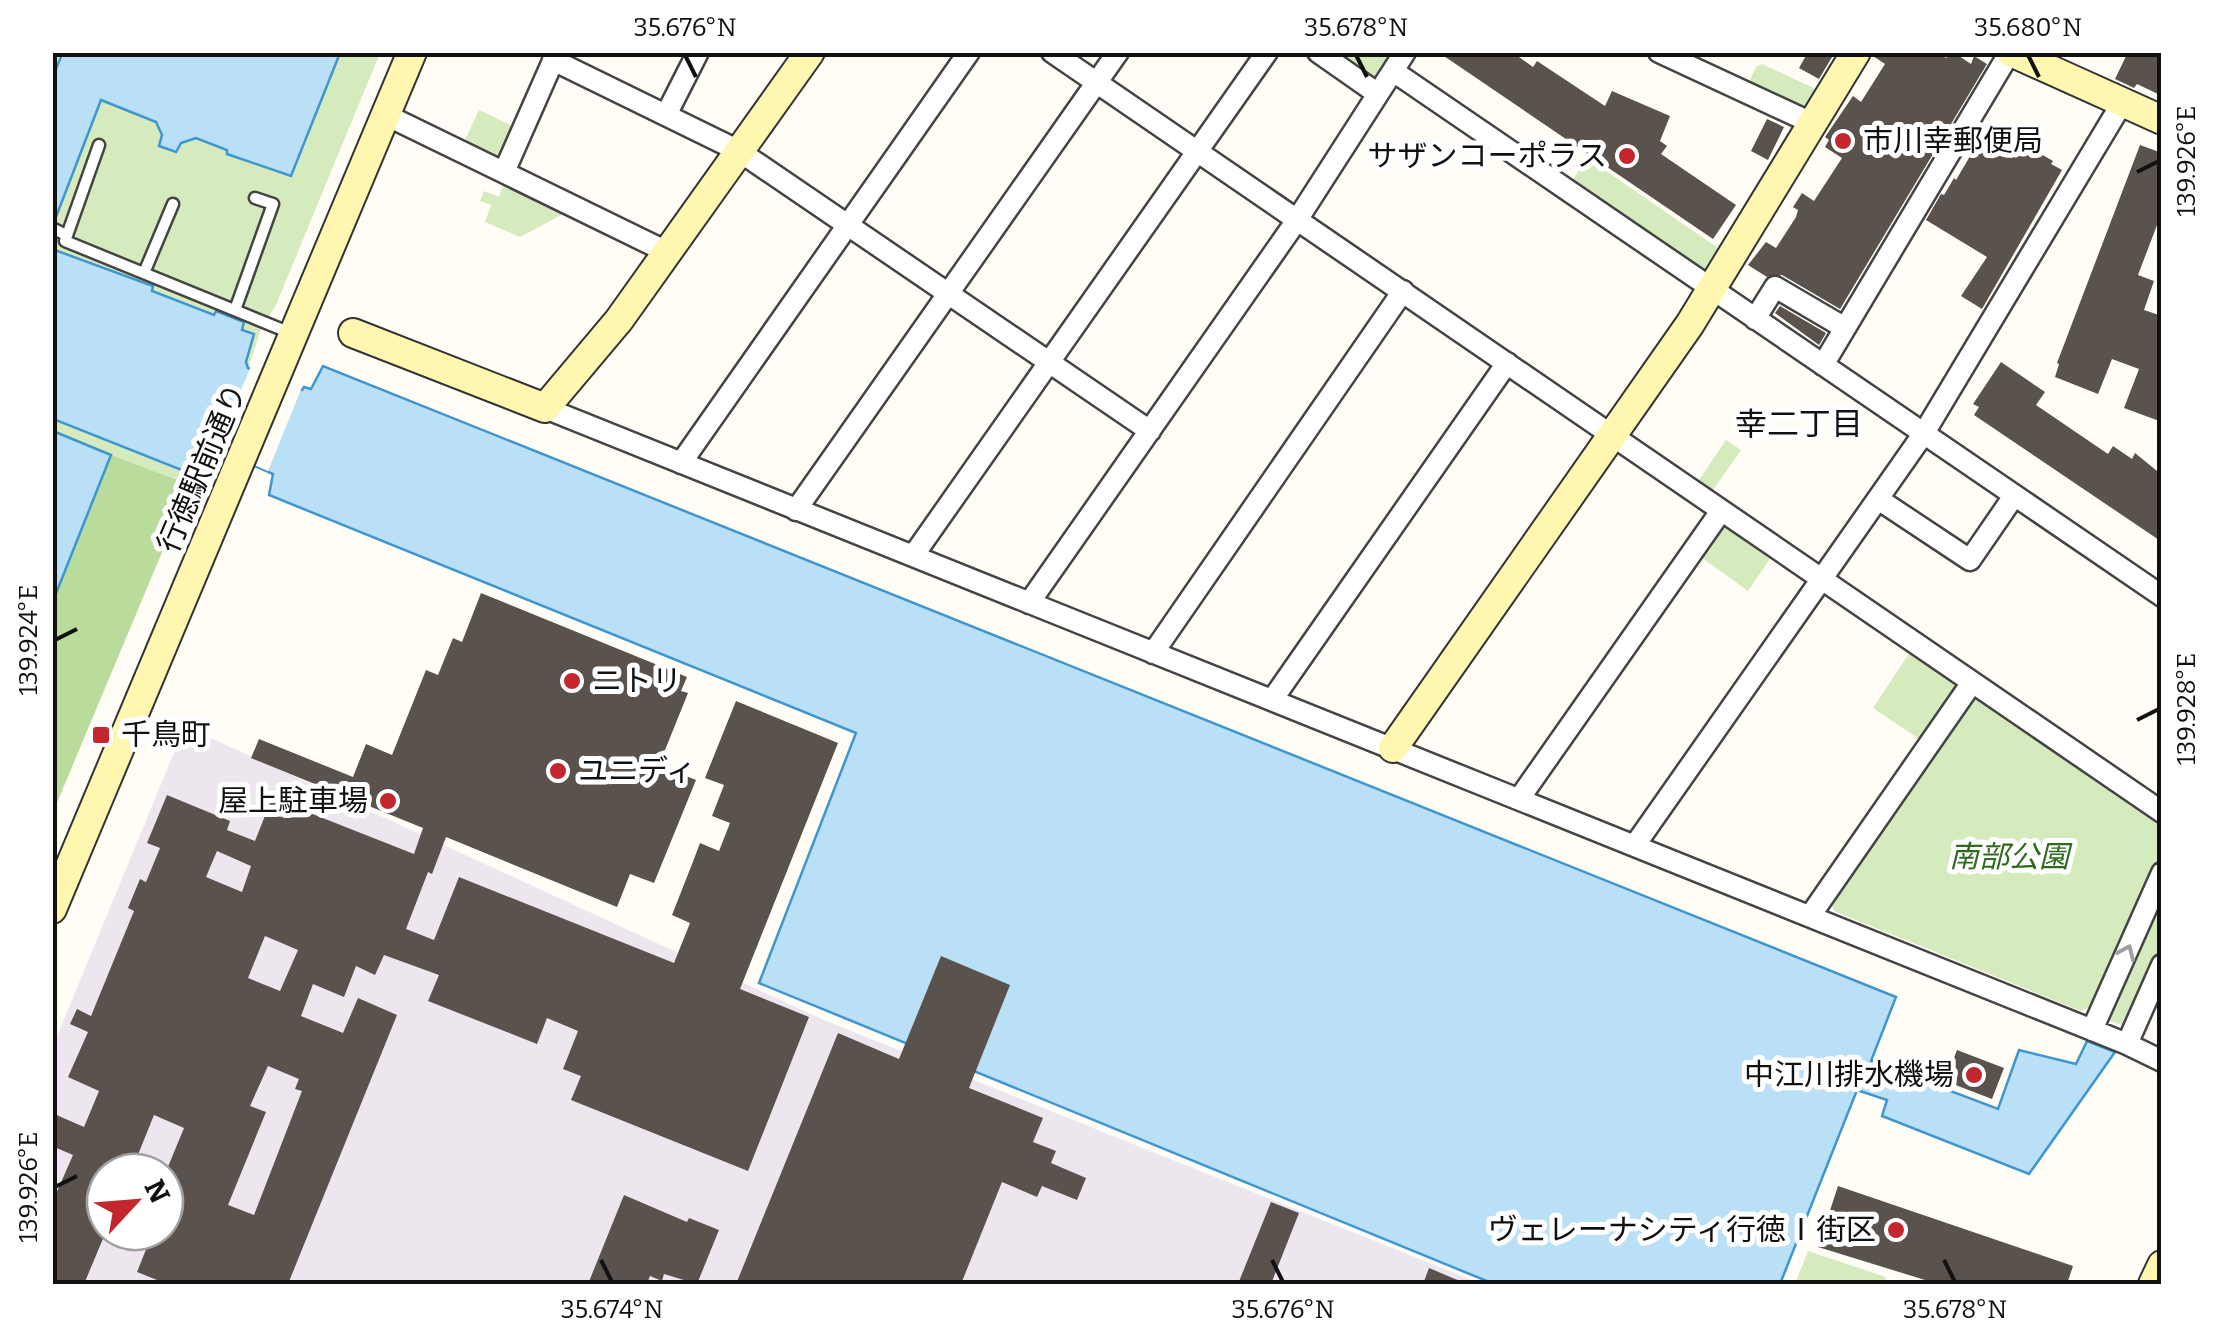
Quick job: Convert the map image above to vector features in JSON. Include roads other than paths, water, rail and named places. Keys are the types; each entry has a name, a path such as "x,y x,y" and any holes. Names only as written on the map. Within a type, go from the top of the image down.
{"street":[{"name":"行徳駅前通り","path":"52,910 412,52"},
{"path":"666,115 698,52"},
{"path":"545,408 619,320 810,52"},
{"path":"681,463 969,52"},
{"path":"1052,52 2162,812"},
{"path":"796,510 1118,52"},
{"path":"913,556 1267,52"},
{"path":"1318,52 1378,94"},
{"path":"1660,52 1814,124"},
{"path":"1393,748 1714,288 1856,52"},
{"path":"1823,365 2010,52 2162,120"},
{"path":"504,172 555,56 739,151 1150,431"},
{"path":"1029,603 1297,220 1399,62 1756,320 2162,596"},
{"path":"1635,845 1924,433 2122,103"},
{"path":"386,115 668,252"},
{"path":"1756,320 1775,288 1845,328"},
{"path":"1153,653 1403,291"},
{"path":"353,333 1519,798 2162,1061"},
{"path":"1272,700 1507,363"},
{"path":"1878,499 1970,560 2014,496"},
{"path":"1519,798 1721,511"},
{"path":"1810,916 1971,684"},
{"path":"2092,1030 2162,874"},
{"path":"2127,1044 2162,964"},
{"path":"2153,1284 2162,1265"}],"lane":[{"path":"99,145 64,241 294,334"},
{"path":"235,310 272,204 255,198"},
{"path":"144,273 173,204"},
{"path":"52,228 66,236"}],"water":[{"path":"63,52 340,53 291,176 227,154 227,150 196,138 181,143 176,152 159,146 162,135 156,122 101,100 56,217 52,216 53,76"},
{"path":"52,249 153,286 152,291 214,315 216,311 244,322 242,330 254,334 246,362 248,368 302,390 311,389 323,366 1896,997 1871,1061 1998,1109 2019,1050 2076,1064 2087,1041 2115,1052 2029,1174 1882,1116 1887,1100 1857,1090 1780,1284 1494,1284 759,983 856,733 269,495 273,474 217,449 209,448 194,475 53,419"},
{"path":"53,431 111,455 53,601"}],"place":[{"name":"市川幸郵便局","path":"1843,141"},
{"name":"サザンコーポラス","path":"1627,156"},
{"name":"ニトリ","path":"572,681"},
{"name":"千鳥町","path":"101,735"},
{"name":"ユニディ","path":"558,771"},
{"name":"屋上駐車場","path":"388,801"},
{"name":"中江川排水機場","path":"1974,1075"},
{"name":"ヴェレーナシティ行徳Ⅰ街区","path":"1896,1230"}],"district":[{"name":"幸二丁目","path":"1799,424"}],"park label":[{"name":"南部公園","path":"2009,857"}]}
